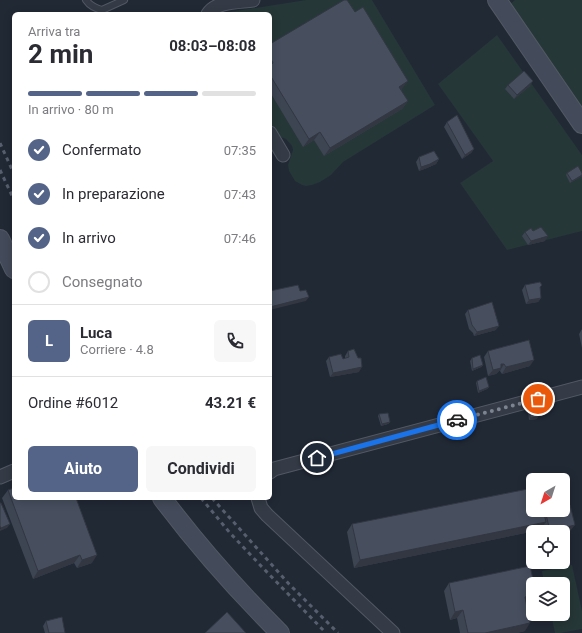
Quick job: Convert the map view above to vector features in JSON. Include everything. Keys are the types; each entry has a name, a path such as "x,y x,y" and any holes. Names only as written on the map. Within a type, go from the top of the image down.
{"main road":[{"path":"498,1 582,124"},
{"path":"0,239 12,265"},
{"path":"164,500 184,527 253,606 280,633"}],"street":[{"path":"210,12 214,7 245,0"},
{"path":"272,136 283,154"},
{"path":"272,470 582,387"},
{"path":"0,477 12,472"},
{"path":"259,500 267,515 393,633"}],"lane":[{"path":"86,0 95,8 102,10 124,0"}],"shaded area":[{"path":"306,0 372,0 435,105 343,162 331,175 320,182 306,186 302,185 295,181 289,171 288,165 293,150 292,146 286,139 278,136 272,126 272,12 229,12"},
{"path":"515,0 582,0 582,108 510,4"},
{"path":"497,35 582,155 582,231 507,250 460,183 493,161 438,84"},
{"path":"570,565 572,565 582,611 582,629 555,633 552,621 570,621 570,577 543,577 542,571 552,569 570,569"}],"building":[{"path":"344,0 347,0 355,12 363,7 408,81 399,87 408,101 330,148 320,132 309,139 272,78 272,43"},
{"path":"524,71 533,81 517,95 508,85"},
{"path":"457,115 474,149 465,155 447,122"},
{"path":"434,151 439,159 421,167 419,157"},
{"path":"578,166 582,175 572,181 567,173"},
{"path":"541,227 548,236 531,241 525,232 531,228 533,231"},
{"path":"540,282 542,285 540,287 541,298 529,300 525,285"},
{"path":"298,285 300,291 306,290 309,297 272,306 272,291"},
{"path":"492,302 499,326 477,332 472,325 468,310"},
{"path":"529,340 534,360 506,367 504,364 501,364 501,368 493,370 488,351"},
{"path":"354,349 358,358 361,358 362,367 333,373 329,357 341,354 343,359 349,357 348,351"},
{"path":"480,355 483,365 473,369 472,358"},
{"path":"486,377 489,387 479,391 477,381"},
{"path":"535,405 538,417 530,418 530,408"},
{"path":"388,413 390,422 382,424 379,414"},
{"path":"12,489 12,500 77,500 97,555 82,560 80,555 38,571 8,490"},
{"path":"526,489 526,517 545,517 546,522 360,560 352,524"},
{"path":"0,503 10,524 1,528 0,526"},
{"path":"570,505 575,525 570,526 549,525 547,517 570,517"},
{"path":"526,567 526,569 531,569 532,577 526,577 525,597 526,621 530,621 530,623 485,633 468,633 463,610 455,612 449,583"},
{"path":"227,612 246,633 205,633"},
{"path":"62,617 65,633 49,633 46,621"}],"railway":[{"path":"0,143 12,170"},
{"path":"0,170 12,196"},
{"path":"203,500 230,533 326,633"},
{"path":"214,500 289,584 338,633"}],"way so far":[{"path":"457,420 538,399"}],"route":[{"path":"317,458 457,420"}]}
